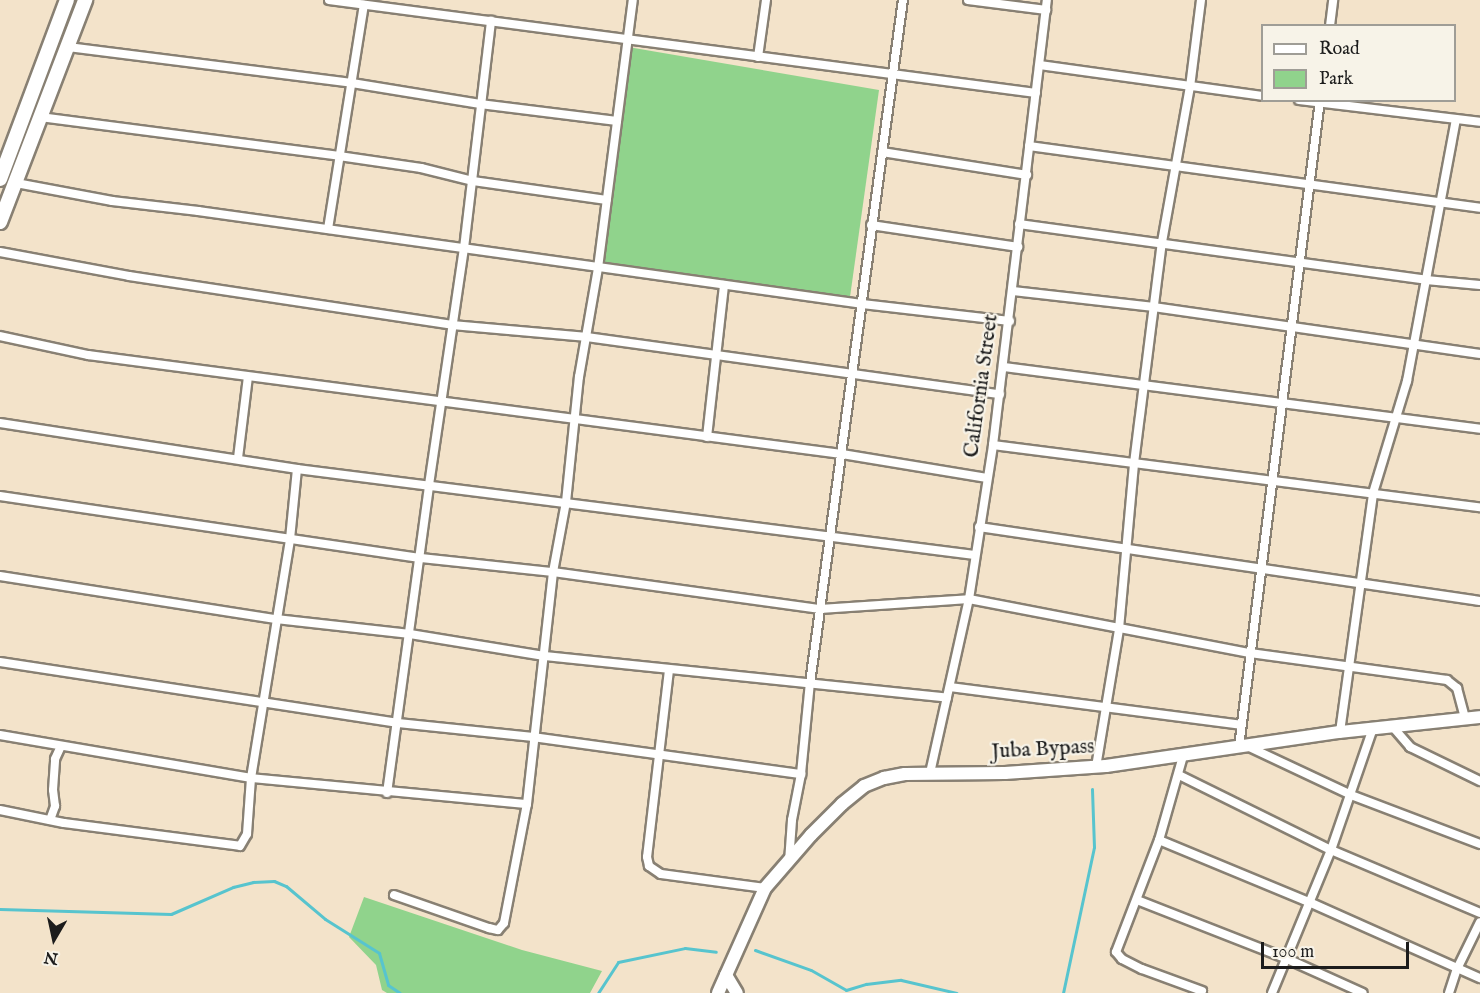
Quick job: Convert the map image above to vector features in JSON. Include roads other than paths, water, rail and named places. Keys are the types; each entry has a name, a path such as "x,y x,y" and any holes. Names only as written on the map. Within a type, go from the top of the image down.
{"main road":[{"path":"0,179 67,0"},
{"path":"0,222 85,0"},
{"name":"Juba Bypass","path":"718,993 765,888 811,835 864,786 905,774 1005,773 1096,766 1183,756 1340,732 1480,717"},
{"path":"726,975 737,993"}],"street":[{"path":"329,0 364,5 405,5 491,21 1036,93"},
{"path":"394,895 489,928 502,928 527,804 553,572 566,502 574,420 598,268 633,0"},
{"path":"758,57 766,0"},
{"path":"789,862 792,820 801,774 810,684 832,536 891,74 903,0"},
{"path":"968,0 1046,10"},
{"name":"California Street","path":"930,773 969,599 993,445 1010,321 1019,224 1027,175 1047,0"},
{"path":"1096,766 1119,629 1134,463 1146,385 1162,242 1190,87 1199,0"},
{"path":"1330,24 1333,0"},
{"path":"328,229 364,5"},
{"path":"387,793 464,248 491,21"},
{"path":"68,47 352,83 480,104 617,121"},
{"path":"1040,65 1261,96"},
{"path":"1315,102 1480,122"},
{"path":"1320,102 1241,725 1243,746 1351,795 1480,844"},
{"path":"40,117 421,168 473,181 607,200"},
{"path":"1340,732 1373,493 1407,381 1456,120"},
{"path":"1029,146 1480,208"},
{"path":"882,152 1027,175"},
{"path":"16,183 112,201 862,304 1010,321"},
{"path":"1019,224 1426,280 1480,285"},
{"path":"871,225 1018,247"},
{"path":"0,252 129,276 452,325 587,337 1000,394"},
{"path":"707,437 718,356 724,285"},
{"path":"1013,291 1154,307 1480,354"},
{"path":"0,336 88,355 842,454 987,478"},
{"path":"1004,367 1480,429"},
{"path":"238,459 248,377"},
{"path":"0,423 133,446 238,459 297,470 975,555"},
{"path":"993,445 1480,507"},
{"path":"0,810 50,820 240,846 247,834 251,778 290,539 297,470"},
{"path":"0,496 421,558 553,572 820,609 969,599 1250,653 1447,680 1457,688 1465,718"},
{"path":"979,527 1480,601"},
{"path":"0,576 276,619 410,634 544,656 947,698"},
{"path":"0,662 398,723 533,737 801,774"},
{"path":"669,669 661,756 647,857 651,869 661,874 765,888"},
{"path":"950,687 1241,725"},
{"path":"1392,726 1410,747 1480,781"},
{"path":"1272,993 1330,850 1374,729"},
{"path":"0,735 251,778 387,793 527,804"},
{"path":"50,820 55,807 53,789 55,759 61,746"},
{"path":"1183,756 1159,840 1116,952 1122,959 1142,969 1202,991"},
{"path":"1179,775 1330,850 1480,913"},
{"path":"1159,840 1309,902 1480,978"},
{"path":"1137,900 1285,958 1363,993"},
{"path":"1449,993 1457,969 1480,922"}],"waterway":[{"path":"1063,993 1094,847 1092,789"},
{"path":"0,909 171,914 233,887 253,882 274,881 286,886 325,919 379,953 388,985 400,993"},
{"path":"598,993 618,962 685,948 716,952"},
{"path":"755,950 811,970 846,990 866,984 901,980 957,993"}]}
